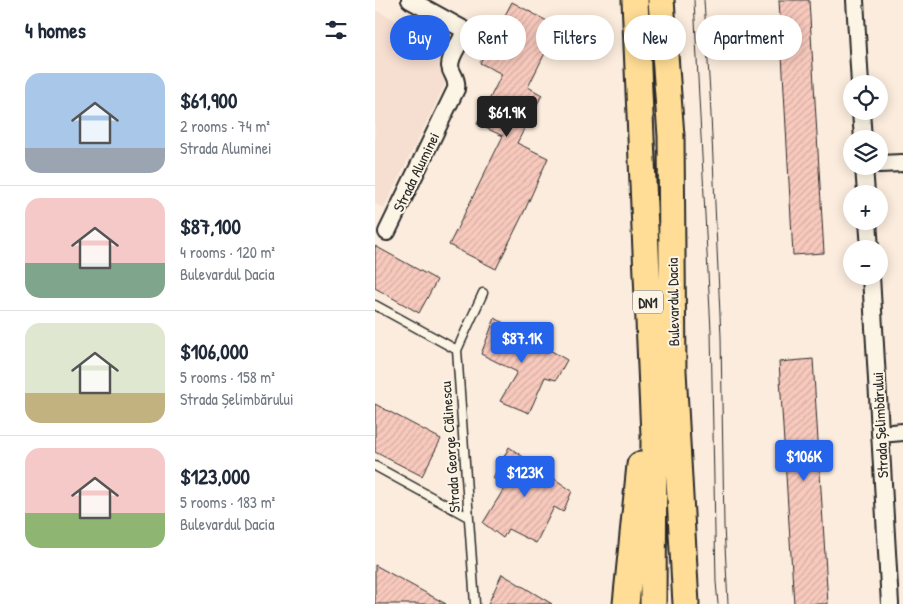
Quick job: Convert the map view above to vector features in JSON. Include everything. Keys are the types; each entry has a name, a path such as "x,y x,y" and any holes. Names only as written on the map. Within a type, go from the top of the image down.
{"main road":[{"name":"Bulevardul Dacia","path":"635,0 654,435 653,604"},
{"name":"Bulevardul Dacia","path":"661,0 671,136 673,371 686,604"},
{"name":"DN1","path":"626,604 650,351"},
{"path":"685,569 699,604"}],"street":[{"name":"Strada Aluminei","path":"387,232 456,89 457,82 450,68 451,59 464,31 410,0"},
{"path":"855,0 859,75"},
{"path":"888,164 903,163"},
{"name":"Strada Șelimbărului","path":"872,285 890,604"},
{"path":"880,434 903,432"}],"lane":[{"name":"Strada George Călinescu","path":"475,604 457,350 483,293"},
{"path":"375,305 457,350"},
{"path":"375,466 468,517"}],"shaded area":[{"path":"375,10 390,17 390,60 450,60 450,47 460,52 460,54 384,208 375,204"}],"building":[{"path":"779,0 809,0 824,253 793,255 782,60 802,60 802,15 780,15"},
{"path":"512,2 536,15 536,60 542,60 528,87 542,95 517,143 548,158 496,269 449,245 503,136 477,124 502,74 480,63 482,60 526,60 526,15 505,15"},
{"path":"375,246 437,280 419,313 375,288"},
{"path":"495,318 567,360 556,380 545,377 529,413 500,401 517,372 481,354"},
{"path":"813,359 828,604 794,604 779,362"},
{"path":"375,404 441,439 422,476 375,452"},
{"path":"509,447 572,491 563,512 554,507 536,543 508,529 503,538 483,523 505,487 493,478"},
{"path":"375,565 446,604 375,604"},
{"path":"502,574 552,604 488,604"}],"tram line":[{"path":"694,0 711,331 718,604"},
{"path":"704,0 721,337 724,526 728,604"}]}
